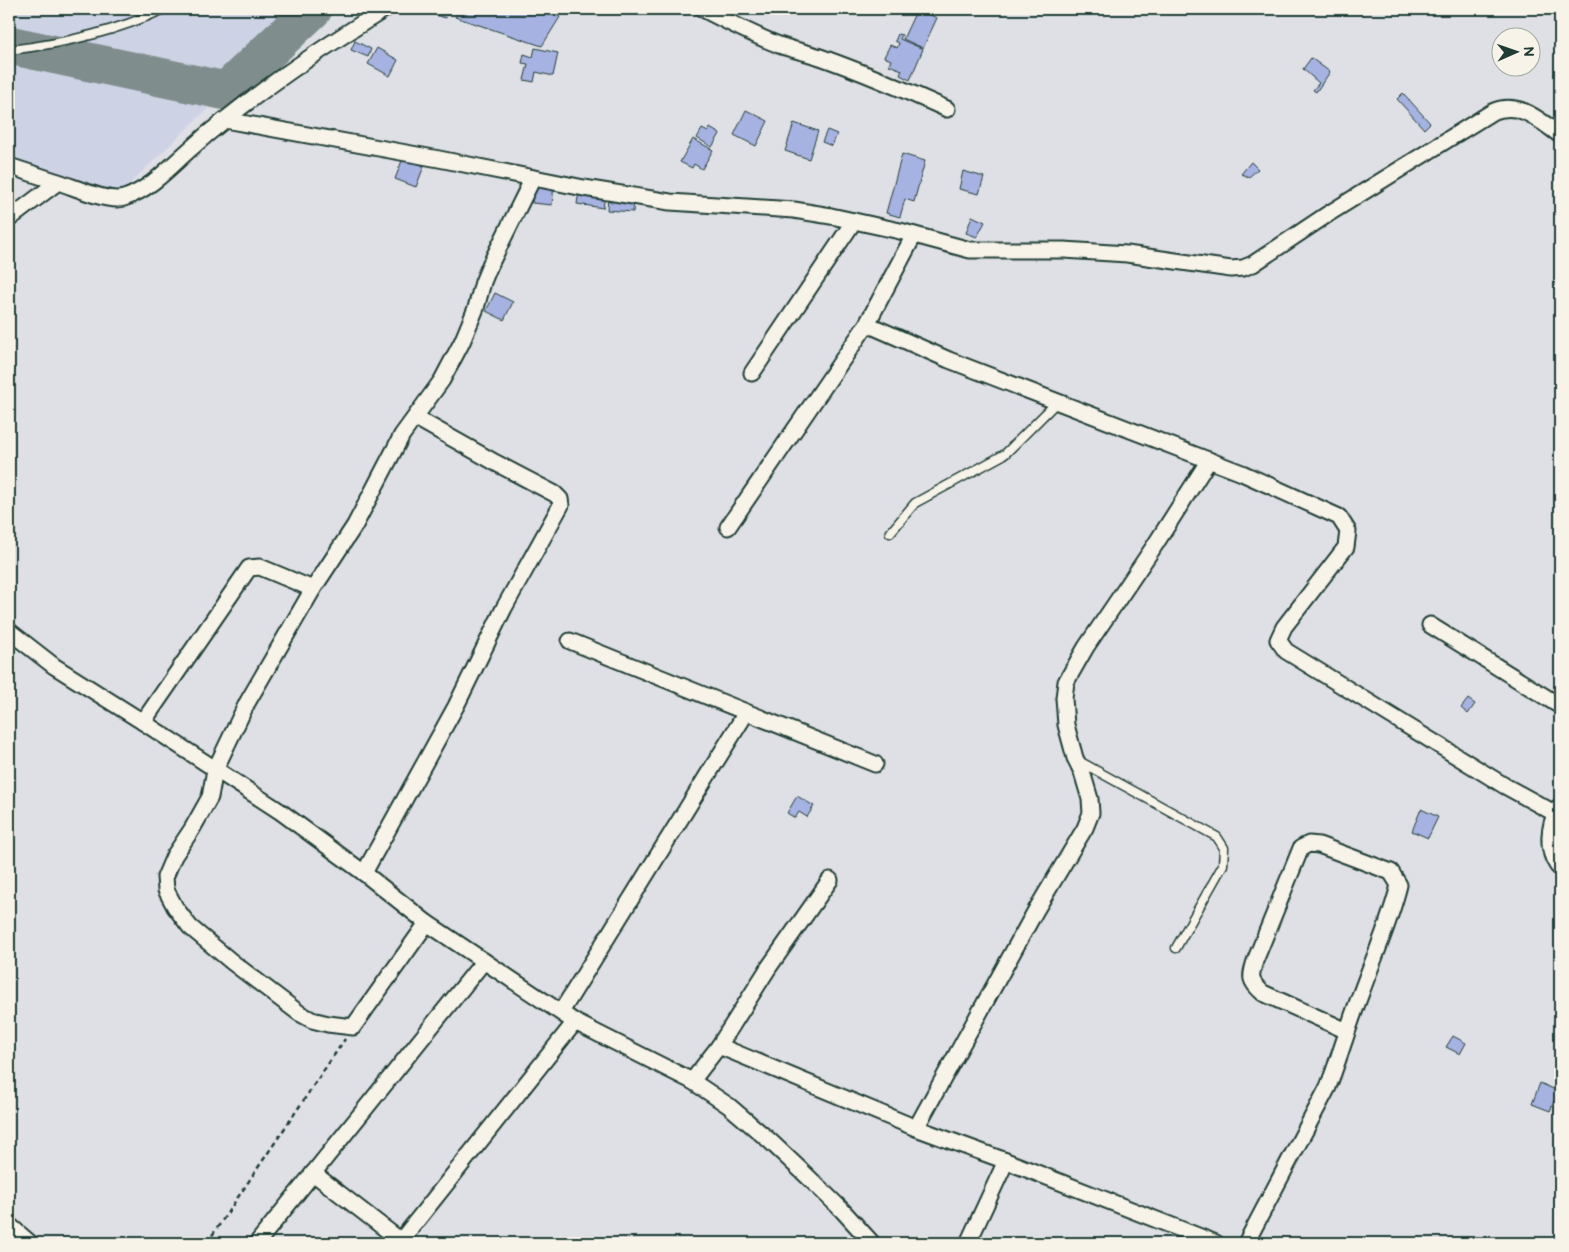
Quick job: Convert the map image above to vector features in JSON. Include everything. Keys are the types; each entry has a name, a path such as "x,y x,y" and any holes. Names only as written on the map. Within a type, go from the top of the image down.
{"street":[{"path":"9,166 112,199 123,198 158,178 264,89 385,9"},
{"path":"703,9 766,40 822,57 862,72 947,109"},
{"path":"225,120 670,202 794,210 854,221 970,250 1100,252 1231,269 1253,264 1328,214 1501,108 1515,108 1530,114 1560,135"},
{"path":"427,923 353,1027 328,1024 312,1020 299,1013 190,927 175,907 166,890 165,876 174,856 210,797 214,770 247,703 313,589 355,525 402,435 442,380 462,342 476,308 490,265 533,178"},
{"path":"9,219 58,182"},
{"path":"752,373 854,221"},
{"path":"728,527 867,324 914,235"},
{"path":"867,324 949,360 1242,473 1339,518 1348,531 1346,547 1284,627 1278,640 1286,651 1497,782 1559,813 1553,833 1553,843 1554,851 1560,864"},
{"path":"364,873 447,722 504,608 561,505 560,498 555,494 416,418"},
{"path":"916,1128 1036,910 1085,828 1091,813 1090,799 1066,725 1064,698 1066,682 1086,647 1153,548 1209,460"},
{"path":"143,722 249,568 260,567 313,589"},
{"path":"1430,625 1560,706"},
{"path":"9,631 54,666 281,812 364,873 427,923 575,1022 692,1081 729,1106 770,1141 842,1210 872,1243"},
{"path":"570,641 746,714 875,764"},
{"path":"561,1012 746,714"},
{"path":"1246,1243 1328,1087 1394,906 1399,885 1391,872 1319,845 1309,844 1301,848 1293,864 1255,960 1251,976 1254,985 1263,993 1347,1031"},
{"path":"692,1081 718,1046 768,967 830,880"},
{"path":"257,1243 484,961"},
{"path":"313,1173 400,1242 575,1022"},
{"path":"718,1046 916,1128 1216,1243"},
{"path":"968,1243 1006,1161"},
{"path":"9,1225 30,1243"}],"lane":[{"path":"9,50 55,43 100,32 136,21 164,9"},
{"path":"890,533 915,503 1004,454 1058,401"},
{"path":"1076,758 1218,837 1224,848 1223,865 1176,948"}],"path":[{"path":"207,1243 353,1027"}],"shaded area":[{"path":"9,9 318,9 230,93 226,91 124,189 111,190 9,157"}],"building":[{"path":"414,9 449,9 446,18"},
{"path":"459,9 543,9 560,17 542,46 455,17"},
{"path":"917,9 937,18 923,48 903,39"},
{"path":"898,34 902,35 900,39 923,49 910,80 900,75 902,70 889,65 891,60 884,57 890,45 897,48 899,43 895,41"},
{"path":"355,41 371,49 368,57 351,50"},
{"path":"377,48 398,60 390,76 368,64"},
{"path":"535,48 558,53 553,76 536,72 534,82 524,80 528,64 522,63 524,54 533,57"},
{"path":"1311,58 1330,72 1316,92 1313,90 1319,83 1303,69"},
{"path":"1403,93 1430,123 1424,129 1397,99"},
{"path":"746,110 768,121 756,146 734,135"},
{"path":"794,123 818,131 809,159 785,151"},
{"path":"710,128 720,134 712,147 697,138 702,129 708,132"},
{"path":"827,130 837,134 832,146 822,142"},
{"path":"693,139 713,150 702,169 694,164 692,168 680,162"},
{"path":"902,154 925,161 914,202 905,199 900,217 886,213"},
{"path":"403,158 424,166 416,187 395,179"},
{"path":"1251,162 1258,169 1249,177 1241,174"},
{"path":"963,171 984,177 979,194 959,189"},
{"path":"534,183 554,185 552,205 532,203"},
{"path":"579,191 605,195 603,208 577,204"},
{"path":"608,197 634,199 633,212 607,210"},
{"path":"972,216 985,222 977,237 966,233"},
{"path":"495,293 513,302 504,320 486,311"},
{"path":"1468,699 1475,704 1468,714 1461,708"},
{"path":"797,796 814,806 807,817 799,812 795,818 787,813"},
{"path":"1421,809 1438,817 1428,838 1412,831"},
{"path":"1453,1036 1466,1043 1460,1054 1446,1047"},
{"path":"1540,1083 1560,1092 1558,1102 1554,1101 1550,1111 1532,1104"}],"taxiway":[{"path":"9,45 226,91 313,9"}]}
